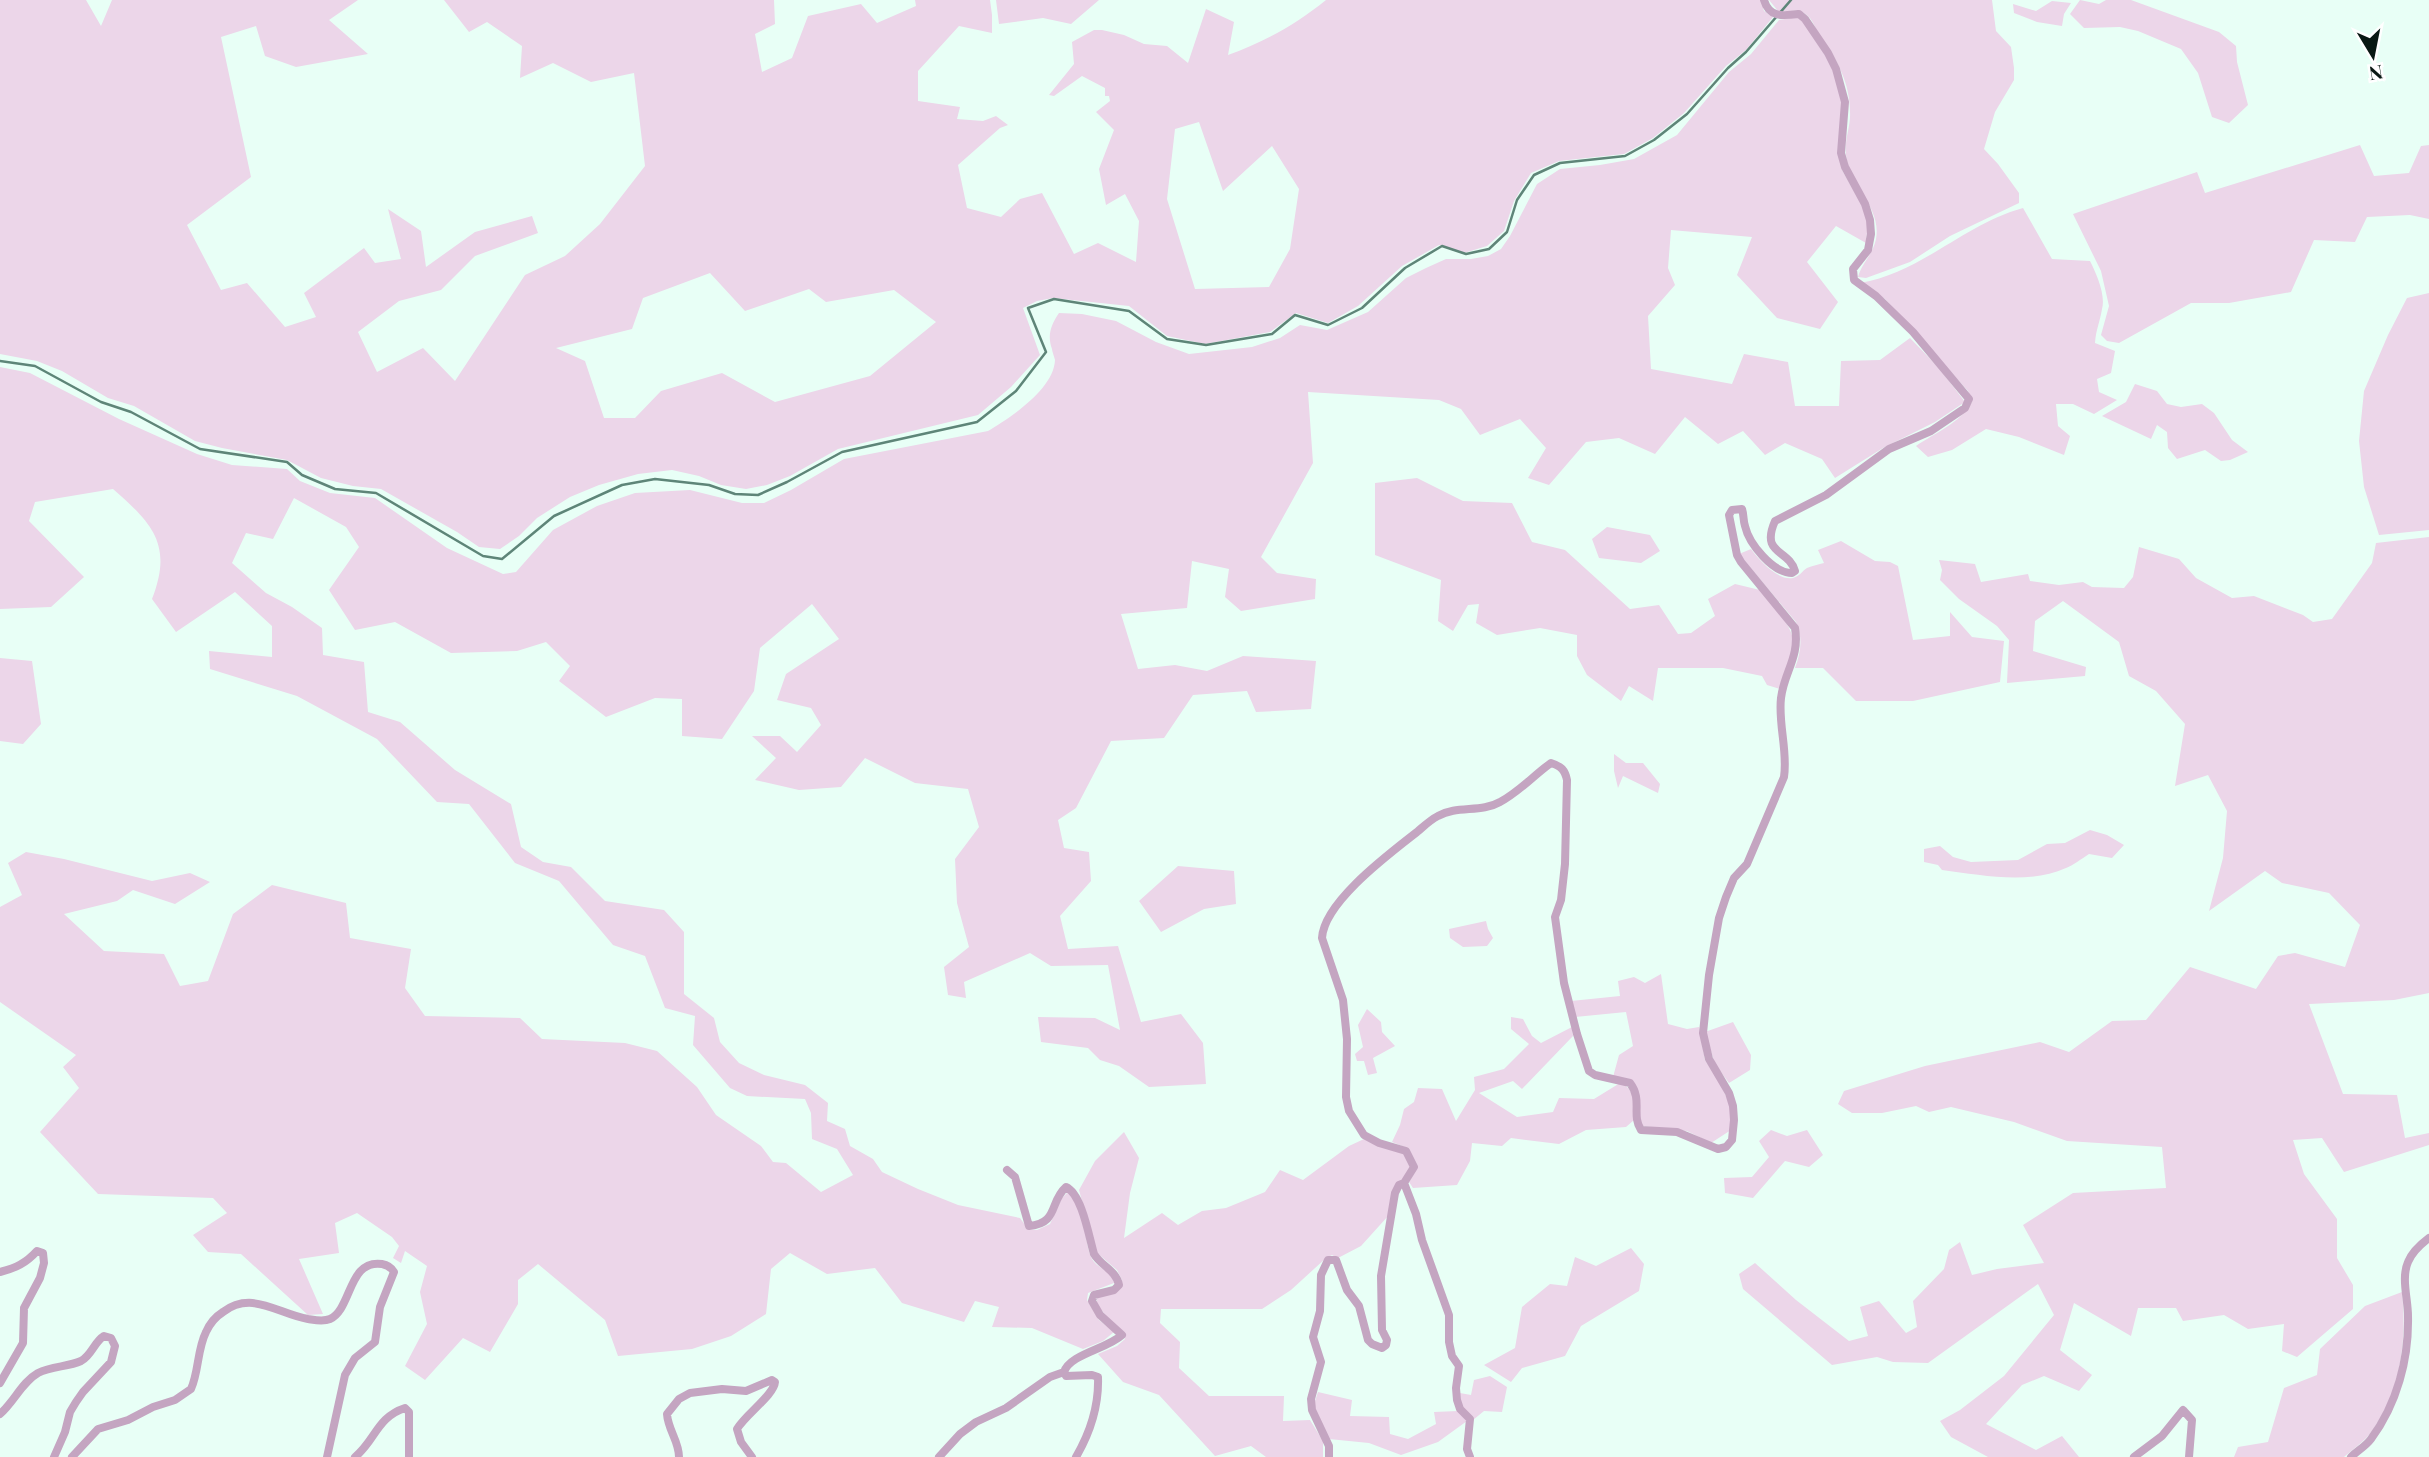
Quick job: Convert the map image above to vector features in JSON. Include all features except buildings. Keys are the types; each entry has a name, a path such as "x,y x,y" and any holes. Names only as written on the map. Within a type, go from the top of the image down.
{"street":[{"path":"1329,1457 1329,1446 1312,1410 1311,1399 1321,1362 1313,1337 1320,1311 1320,1287 1324,1266 1328,1260 1336,1260 1347,1290 1359,1306 1368,1340 1382,1348 1387,1340 1382,1329 1381,1276 1395,1193 1413,1167 1406,1150 1379,1143 1364,1135 1349,1111 1346,1097 1348,1039 1343,1000 1322,938 1322,928 1333,910 1378,862 1438,816 1450,811 1487,808 1502,801 1551,763 1558,765 1565,771 1567,780 1564,809 1565,864 1561,900 1555,917 1564,983 1589,1070 1595,1075 1630,1083 1636,1090 1637,1124 1642,1130 1676,1132 1718,1149 1726,1147 1732,1140 1733,1106 1704,1046 1703,1021 1714,946 1726,897 1734,878 1747,864 1784,777 1786,765 1781,701 1798,642 1795,628 1737,555 1729,515 1732,510 1742,509 1745,528 1762,556 1781,570 1792,573 1796,571 1794,565 1776,552 1772,544 1771,530 1775,522 1826,495 1889,449 1931,431 1965,408 1969,399 1913,332 1876,296 1854,280 1853,269 1868,250 1870,220 1841,153 1845,102 1836,69 1805,19 1799,14 1780,16 1771,13 1764,0"},
{"path":"1007,1170 1015,1177 1029,1226 1046,1222 1062,1190 1066,1187 1073,1190 1097,1260 1118,1278 1119,1285 1114,1290 1094,1295 1092,1301 1100,1315 1122,1335 1072,1362 1065,1367 1064,1372"},
{"path":"1404,1183 1449,1315 1449,1342 1452,1356 1459,1366 1455,1388 1457,1400 1460,1409 1470,1419 1470,1457"},
{"path":"2351,1457 2370,1441 2390,1408 2400,1382 2408,1324 2405,1275 2407,1263 2415,1250 2429,1238"},
{"path":"0,1272 22,1265 37,1251 43,1253 44,1264 40,1278 24,1308 23,1343 0,1383"},
{"path":"72,1457 98,1429 128,1420 152,1407 175,1400 191,1389 206,1332 215,1318 232,1305 249,1301 262,1303 291,1316 321,1321 330,1319 338,1312 357,1275 367,1267 386,1265 394,1272 380,1307 375,1342 349,1365 327,1457"},
{"path":"0,1414 29,1379 50,1368 81,1361 88,1356 99,1339 104,1336 111,1338 114,1346 111,1362 83,1392 70,1412 54,1457"},
{"path":"939,1457 976,1422 1006,1408 1050,1377 1064,1372"},
{"path":"1064,1372 1066,1376 1092,1374 1098,1377 1095,1409 1088,1436 1076,1457"},
{"path":"680,1457 679,1446 668,1423 667,1414 679,1399 690,1393 706,1390 746,1391 772,1380 775,1382 773,1391 756,1405 737,1429 741,1442 752,1457"},
{"path":"355,1457 382,1422 396,1411 405,1408 409,1412 409,1457"},
{"path":"2134,1457 2162,1436 2183,1410 2192,1420 2189,1457"}],"shaded area":[{"path":"0,0 86,0 101,26 112,0 358,0 329,20 368,54 296,67 265,56 256,26 221,37 251,177 187,225 221,290 247,283 285,327 316,317 304,293 364,248 375,263 401,259 388,209 421,231 426,267 475,232 532,216 538,233 475,256 441,290 399,301 358,332 377,372 423,348 455,381 525,275 565,256 600,224 645,166 634,73 591,82 553,63 520,78 522,46 487,22 469,32 444,0 774,0 775,24 755,34 762,72 792,58 808,16 861,4 877,23 916,6 915,0 990,0 992,33 959,26 918,71 918,101 960,107 957,119 983,121 996,116 1008,125 1000,128 958,165 967,208 1001,217 1020,199 1042,193 1074,254 1098,243 1136,262 1139,221 1125,194 1106,205 1099,169 1114,130 1096,112 1110,101 1109,96 1105,96 1105,88 1082,76 1054,96 1049,95 1074,64 1072,42 1094,30 1124,35 1144,44 1167,46 1188,63 1206,9 1234,22 1228,55 1279,32 1326,0 1761,0 1764,11 1773,17 1746,50 1726,66 1684,113 1653,138 1624,154 1559,161 1531,173 1514,201 1504,231 1487,246 1464,253 1439,245 1402,266 1358,306 1328,323 1296,313 1270,332 1205,344 1167,336 1129,306 1053,298 1037,301 1023,308 1040,355 1011,387 978,415 838,449 790,476 767,485 746,489 721,485 699,476 672,470 638,474 570,497 537,518 519,536 500,549 479,547 381,489 321,478 287,460 195,441 134,406 108,398 62,371 37,361 0,354","holes":["1199,122 1223,191 1272,146 1299,189 1290,249 1269,287 1195,289 1167,199 1175,129","710,273 745,311 809,289 826,302 894,290 936,322 870,376 775,402 722,373 661,391 635,418 604,418 585,361 556,348 632,329 643,298"]},
{"path":"996,0 1099,0 1071,24 1043,18 999,24"},
{"path":"1769,0 1992,0 1996,31 2011,47 2014,80 1995,112 1984,149 2019,193 2019,203 1950,236 1910,262 1866,278 1858,277 1875,244 1877,227 1870,206 1848,166 1846,144 1850,112 1845,82 1838,64 1810,18 1801,12 1778,11"},
{"path":"2080,0 2099,4 2106,0 2131,0 2219,32 2236,46 2237,62 2248,105 2229,123 2212,117 2198,73 2181,49 2138,31 2120,27 2084,28 2070,14"},
{"path":"2052,1 2071,3 2064,14 2062,26 2037,22 2014,13 2013,4 2036,11"},
{"path":"1797,17 1803,21 1834,69 1842,104 1842,170 1863,207 1868,222 1866,243 1836,226 1807,262 1838,302 1820,329 1777,318 1737,275 1752,237 1671,230 1668,268 1675,285 1648,316 1651,369 1732,384 1744,354 1788,362 1795,406 1839,406 1841,361 1880,360 1910,338 1939,368 1965,402 1935,422 1883,448 1835,478 1822,459 1785,443 1765,455 1743,431 1718,444 1685,417 1655,454 1619,438 1586,442 1549,485 1528,478 1546,448 1520,419 1480,435 1461,409 1439,400 1308,392 1313,463 1261,557 1277,573 1316,579 1315,599 1241,611 1225,597 1229,569 1192,561 1187,608 1121,614 1138,669 1175,665 1207,671 1243,656 1316,661 1311,709 1256,712 1247,691 1193,695 1164,738 1111,741 1076,808 1058,820 1064,848 1089,852 1091,881 1060,916 1068,949 1118,946 1141,1022 1181,1014 1203,1043 1206,1084 1149,1087 1119,1066 1100,1060 1088,1048 1041,1042 1038,1017 1095,1018 1120,1030 1108,965 1051,966 1030,953 964,982 966,998 948,995 944,967 969,947 957,903 955,859 979,827 968,789 915,783 865,758 841,787 799,790 755,780 776,758 752,736 780,736 797,752 821,725 811,708 777,700 786,674 839,639 812,604 760,648 754,691 722,739 682,736 682,699 655,698 606,717 559,681 570,666 546,642 517,651 451,653 395,622 355,630 329,590 359,547 346,527 294,498 273,539 246,533 232,563 266,593 322,628 323,655 364,662 368,712 400,722 455,770 511,804 521,847 543,862 571,867 605,901 664,910 684,932 684,994 714,1018 720,1042 739,1063 764,1075 805,1085 828,1103 827,1121 845,1129 850,1146 873,1159 882,1172 958,1205 1020,1218 1028,1229 1037,1230 1050,1224 1062,1198 1068,1192 1074,1197 1082,1214 1092,1259 1113,1276 1114,1283 1088,1293 1087,1300 1099,1320 1114,1332 1103,1341 1083,1349 1032,1328 992,1327 999,1307 975,1301 964,1322 902,1303 875,1268 827,1274 790,1253 771,1269 766,1314 731,1336 692,1349 618,1356 605,1320 538,1264 518,1280 518,1304 490,1352 463,1338 425,1380 405,1366 427,1324 420,1292 427,1266 405,1251 401,1263 393,1258 399,1246 392,1237 357,1213 335,1223 339,1253 299,1259 323,1314 308,1315 241,1254 208,1252 193,1235 227,1213 213,1198 98,1194 40,1132 79,1088 63,1067 76,1055 0,1002 0,907 22,895 8,863 26,852 152,881 190,873 210,882 175,904 133,890 117,901 64,914 104,951 164,954 180,986 208,981 233,914 272,885 346,903 350,938 411,949 405,988 425,1016 520,1018 542,1039 625,1043 657,1051 697,1087 716,1115 761,1146 773,1162 786,1163 821,1192 853,1175 837,1149 812,1139 811,1113 805,1099 747,1096 730,1088 693,1045 695,1016 665,1008 645,956 613,945 559,881 515,863 469,804 437,802 377,739 297,696 210,669 209,651 272,657 272,626 235,592 176,632 152,599 160,564 155,537 139,513 113,489 35,502 29,521 84,577 51,607 0,609 0,367 30,373 119,419 197,454 232,465 287,469 300,481 330,493 375,498 447,548 503,574 516,572 553,530 597,506 635,493 690,490 742,503 764,503 844,459 988,431 1029,402 1047,382 1055,360 1050,339 1051,330 1059,313 1082,314 1116,321 1156,342 1189,354 1252,347 1280,338 1300,325 1327,330 1368,312 1406,278 1426,268 1446,259 1488,256 1501,249 1537,184 1560,169 1634,159 1677,135 1729,72 1751,54 1779,20"},
{"path":"2360,145 2374,176 2409,173 2421,146 2429,145 2429,219 2410,215 2367,217 2355,242 2314,240 2291,292 2229,303 2191,303 2119,343 2107,341 2101,335 2109,306 2101,271 2073,214 2197,172 2205,193"},
{"path":"2023,208 2052,259 2090,261 2103,297 2095,343 2115,351 2111,373 2097,379 2099,392 2117,400 2094,414 2073,404 2056,404 2058,426 2070,436 2064,455 2019,437 1986,429 1952,450 1928,457 1916,446 1961,416 1972,402 1968,391 1885,299 1860,283 1903,269 1981,225"},
{"path":"2429,293 2429,530 2379,535 2364,487 2359,441 2364,391 2407,298"},
{"path":"2135,384 2157,391 2167,404 2181,407 2202,404 2214,413 2232,440 2248,452 2221,461 2205,450 2177,459 2168,448 2167,432 2157,425 2151,439 2102,416 2126,402"},
{"path":"1417,478 1463,501 1512,503 1532,542 1565,550 1630,609 1659,605 1678,634 1691,633 1715,616 1708,599 1735,584 1760,590 1788,626 1794,643 1780,689 1767,685 1762,676 1723,668 1658,668 1653,701 1629,686 1621,701 1587,675 1577,656 1577,635 1540,628 1497,635 1476,623 1479,604 1468,605 1453,631 1438,621 1441,580 1375,555 1375,483"},
{"path":"1607,527 1650,535 1660,551 1641,563 1599,558 1592,539"},
{"path":"2429,537 2429,993 2394,1000 2309,1004 2343,1094 2397,1095 2405,1138 2429,1133 2429,1145 2344,1172 2322,1138 2293,1140 2304,1174 2337,1219 2337,1258 2353,1285 2353,1309 2297,1357 2282,1351 2284,1324 2248,1329 2224,1315 2183,1321 2176,1308 2138,1308 2131,1336 2074,1303 2060,1350 2092,1375 2079,1391 2044,1376 2022,1385 1986,1424 2036,1450 2062,1436 2079,1457 1988,1457 1951,1437 1940,1421 1960,1410 2004,1376 2054,1315 2038,1284 1928,1363 1893,1362 1877,1357 1832,1365 1743,1289 1739,1274 1755,1263 1796,1300 1849,1341 1868,1336 1860,1307 1879,1301 1906,1333 1917,1327 1913,1301 1944,1269 1949,1250 1960,1242 1972,1275 2044,1263 2023,1225 2073,1193 2166,1188 2162,1147 2067,1141 2014,1122 1951,1107 1929,1112 1916,1106 1882,1113 1852,1113 1838,1104 1844,1091 1925,1066 2040,1042 2069,1052 2112,1021 2146,1020 2190,967 2256,989 2278,956 2295,953 2345,967 2360,925 2329,893 2282,883 2265,871 2209,911 2223,858 2227,811 2208,775 2175,786 2185,724 2156,691 2129,676 2119,642 2063,601 2035,621 2033,651 2086,667 2085,676 2007,683 2009,640 1997,626 1959,599 1940,580 1942,570 1939,560 1975,564 1981,582 2028,574 2030,581 2059,585 2083,582 2092,587 2124,588 2133,577 2139,547 2179,559 2196,578 2232,598 2254,596 2303,615 2313,622 2332,619 2372,563 2376,543"},
{"path":"1841,541 1875,561 1890,562 1898,566 1913,640 1950,636 1950,612 1972,637 2004,641 2000,682 1913,701 1856,701 1823,668 1795,668 1800,645 1796,622 1739,554 1751,549 1775,573 1793,578 1807,568 1824,563 1818,550"},
{"path":"0,658 32,661 41,724 23,744 0,741"},
{"path":"1614,754 1626,763 1643,763 1660,784 1658,793 1623,776 1618,788"},
{"path":"2090,830 2107,835 2124,845 2112,858 2089,854 2066,868 2036,876 1973,874 1942,870 1938,865 1924,862 1924,849 1940,846 1953,857 1971,862 2018,860 2047,844 2065,843"},
{"path":"1178,866 1234,871 1236,904 1204,909 1161,932 1139,901"},
{"path":"1486,921 1493,938 1487,946 1463,947 1450,938 1449,929"},
{"path":"1661,974 1668,1024 1687,1029 1699,1027 1705,1060 1720,1082 1731,1108 1731,1130 1711,1143 1687,1131 1642,1126 1638,1094 1632,1081 1613,1077 1619,1055 1633,1046 1626,1012 1575,1017 1571,1001 1620,996 1618,981 1634,977 1645,983"},
{"path":"1367,1009 1381,1022 1382,1032 1395,1046 1373,1058 1377,1073 1368,1075 1364,1061 1357,1061 1355,1054 1363,1047 1358,1025"},
{"path":"1511,1017 1523,1019 1532,1036 1541,1043 1572,1027 1573,1036 1522,1089 1513,1081 1479,1093 1517,1117 1553,1112 1559,1098 1594,1099 1620,1083 1632,1093 1634,1120 1626,1127 1586,1130 1559,1144 1511,1138 1502,1146 1472,1143 1470,1161 1457,1185 1413,1188 1409,1182 1415,1172 1407,1148 1392,1142 1404,1109 1414,1102 1418,1088 1442,1089 1456,1121 1475,1090 1474,1077 1504,1069 1529,1044 1511,1029"},
{"path":"1733,1022 1751,1055 1750,1070 1729,1083 1715,1064 1705,1032"},
{"path":"1771,1130 1787,1136 1807,1130 1823,1155 1809,1167 1785,1161 1753,1198 1725,1193 1724,1178 1752,1177 1769,1157 1759,1141"},
{"path":"1124,1132 1139,1158 1130,1193 1124,1238 1162,1213 1178,1225 1202,1211 1226,1208 1265,1192 1280,1170 1303,1180 1349,1146 1364,1139 1404,1154 1411,1167 1389,1215 1361,1246 1338,1258 1332,1255 1326,1258 1291,1290 1262,1309 1161,1309 1160,1323 1180,1342 1179,1368 1209,1396 1284,1396 1283,1421 1310,1420 1323,1441 1323,1457 1266,1457 1251,1446 1215,1456 1159,1395 1123,1382 1098,1354 1117,1346 1125,1339 1125,1333 1113,1324 1097,1305 1097,1298 1122,1280 1117,1270 1096,1252 1079,1190 1095,1161"},
{"path":"1631,1248 1644,1264 1639,1291 1581,1326 1565,1356 1522,1368 1511,1382 1484,1365 1515,1348 1522,1307 1550,1284 1567,1286 1575,1257 1596,1266"},
{"path":"2402,1292 2404,1329 2396,1382 2382,1415 2366,1438 2344,1457 2234,1457 2238,1447 2268,1442 2284,1388 2317,1375 2320,1349 2365,1306"},
{"path":"1490,1376 1507,1387 1502,1412 1484,1411 1473,1420 1461,1406 1460,1393 1471,1395 1474,1380"},
{"path":"1318,1392 1352,1400 1350,1416 1389,1417 1390,1434 1408,1439 1436,1424 1434,1412 1458,1411 1467,1421 1438,1442 1401,1455 1369,1443 1329,1439 1313,1407"}],"waterway":[{"path":"0,361 35,366 101,402 131,412 200,449 287,462 302,475 335,489 376,493 483,556 502,559 554,516 622,485 655,479 709,485 735,494 758,495 842,452 977,422 1016,391 1046,352 1028,308 1054,299 1129,311 1167,339 1206,345 1272,334 1295,315 1328,325 1362,308 1405,268 1442,246 1466,254 1489,249 1507,232 1517,200 1534,175 1560,163 1625,156 1654,140 1687,114 1791,0"}]}
